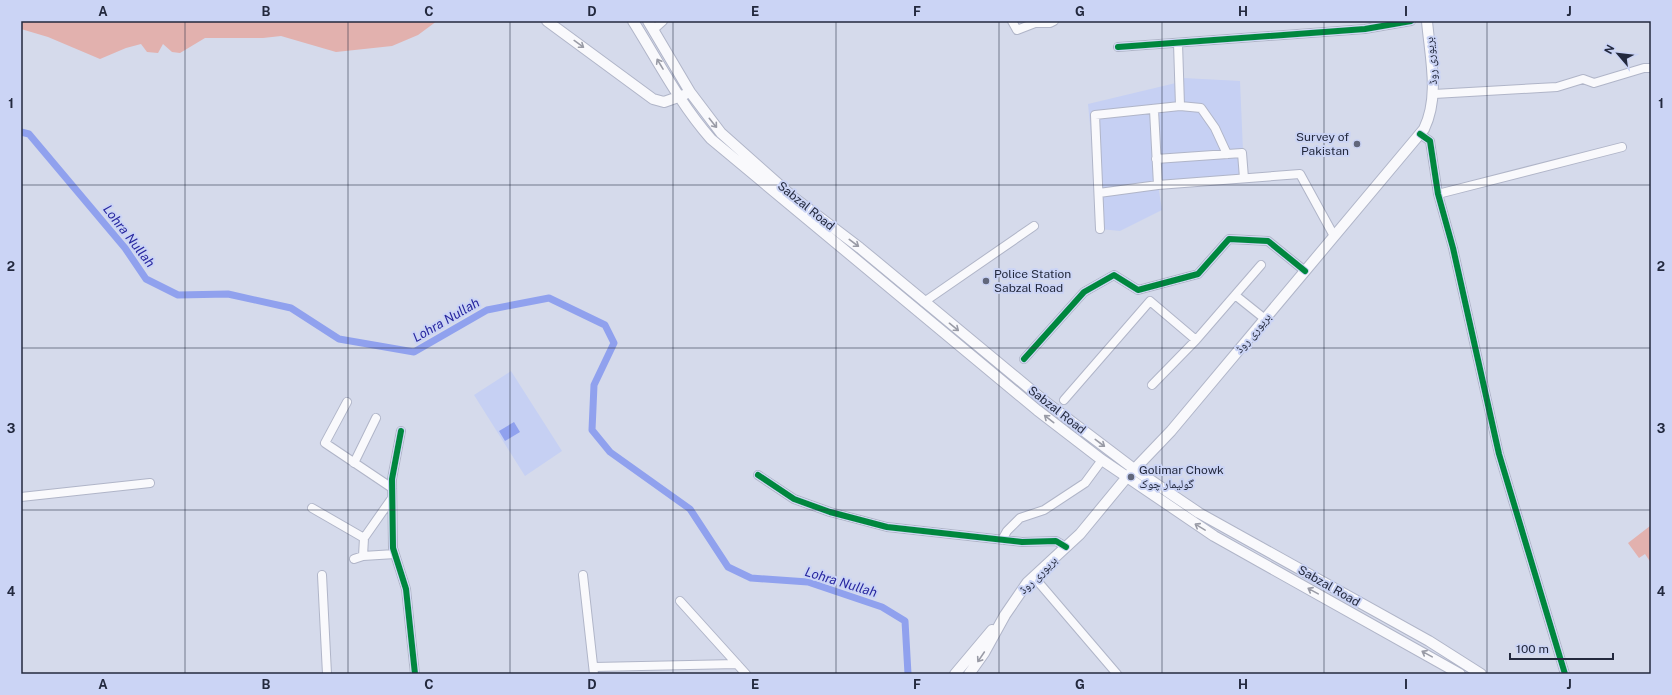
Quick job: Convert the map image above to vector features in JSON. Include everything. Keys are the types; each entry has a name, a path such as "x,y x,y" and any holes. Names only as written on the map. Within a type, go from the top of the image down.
{"main road":[{"path":"547,21 653,99 664,102 679,98 690,92"},
{"name":"Sabzal Road","path":"633,21 679,98 694,120 711,139 1036,410 1126,477 1214,536 1460,674"},
{"name":"بریوری روڈ","path":"1005,614 1016,597 1034,577 1080,534 1126,477 1171,431 1420,134 1430,115 1434,94 1427,21"},
{"name":"Sabzal Road","path":"650,25 690,92 721,133 793,197 860,248 1047,403 1134,469 1210,520 1429,641 1480,674"},
{"path":"934,325 941,316"},
{"path":"1365,620 1371,610"},
{"path":"958,670 1005,614"},
{"path":"969,674 984,653 1005,614"}],"street":[{"path":"650,25 663,21"},
{"path":"1012,21 1018,30 1035,23 1050,23 1054,21"},
{"path":"1118,47 1365,29 1411,21"},
{"path":"1178,43 1180,106"},
{"path":"1434,94 1557,87 1584,79 1594,84 1644,68 1651,68"},
{"path":"1100,229 1095,115 1154,110 1180,106 1201,108 1215,128 1227,154"},
{"path":"1154,110 1158,185"},
{"path":"1420,134 1430,141 1438,194 1453,248 1499,454 1565,674"},
{"path":"1438,194 1622,147"},
{"path":"1156,159 1242,153 1244,178"},
{"path":"1099,193 1158,185 1300,174 1334,236"},
{"path":"924,302 1034,226"},
{"path":"1024,359 1084,292 1114,276 1138,290 1198,274 1229,239 1268,241 1305,271"},
{"path":"1152,385 1196,340 1261,265"},
{"path":"1235,295 1264,319"},
{"path":"1064,400 1150,301 1196,340"},
{"path":"347,402 325,443 392,488"},
{"path":"354,463 376,418"},
{"path":"402,431 392,479 392,548 406,589 414,674"},
{"path":"1002,540 1007,531 1020,518 1044,510 1085,483 1102,460"},
{"path":"758,475 794,499 830,512 886,527 1022,542 1056,541 1066,547"},
{"path":"21,497 150,483"},
{"path":"363,556 364,538 392,498"},
{"path":"312,508 364,538"},
{"path":"354,559 363,556 394,554"},
{"path":"322,575 327,674"},
{"path":"583,575 594,670 737,664"},
{"path":"1034,577 1117,674"},
{"path":"680,601 746,674"}],"shaded area":[{"path":"21,21 437,21 418,35 392,46 336,52 281,36 263,38 205,38 180,53 172,52 163,44 158,53 147,52 141,44 126,48 100,59 48,37 21,29"},
{"path":"1183,78 1240,81 1244,174 1158,185 1162,210 1120,231 1100,229 1088,104 1180,82"},
{"path":"511,371 562,451 525,476 474,395"},
{"path":"1650,526 1651,563 1645,554 1639,558 1628,543"}],"water":[{"path":"514,422 520,432 505,441 499,431"}],"waterway":[{"name":"Lohra Nullah","path":"21,132 29,134 125,248 146,279 178,295 228,294 291,308 339,339 414,352 487,310 549,298 605,325 614,343 594,385 592,430 610,452 690,509 728,567 751,578 808,582 882,607 905,621 908,674"}],"cycle path":[{"path":"1118,47 1365,29 1411,21"},
{"path":"1420,134 1430,141 1438,194 1453,248 1499,454 1565,674"},
{"path":"1024,359 1084,292 1114,275 1138,290 1198,274 1229,239 1268,241 1305,271"},
{"path":"401,431 392,479 393,548 406,589 415,674"},
{"path":"758,475 794,499 830,512 887,527 1022,542 1056,541 1066,547"}],"place":[{"name":"Survey of Pakistan","path":"1357,144"},
{"name":"Police Station Sabzal Road","path":"986,281"},
{"name":"Golimar Chowk گولیمار چوک","path":"1131,477"}]}
